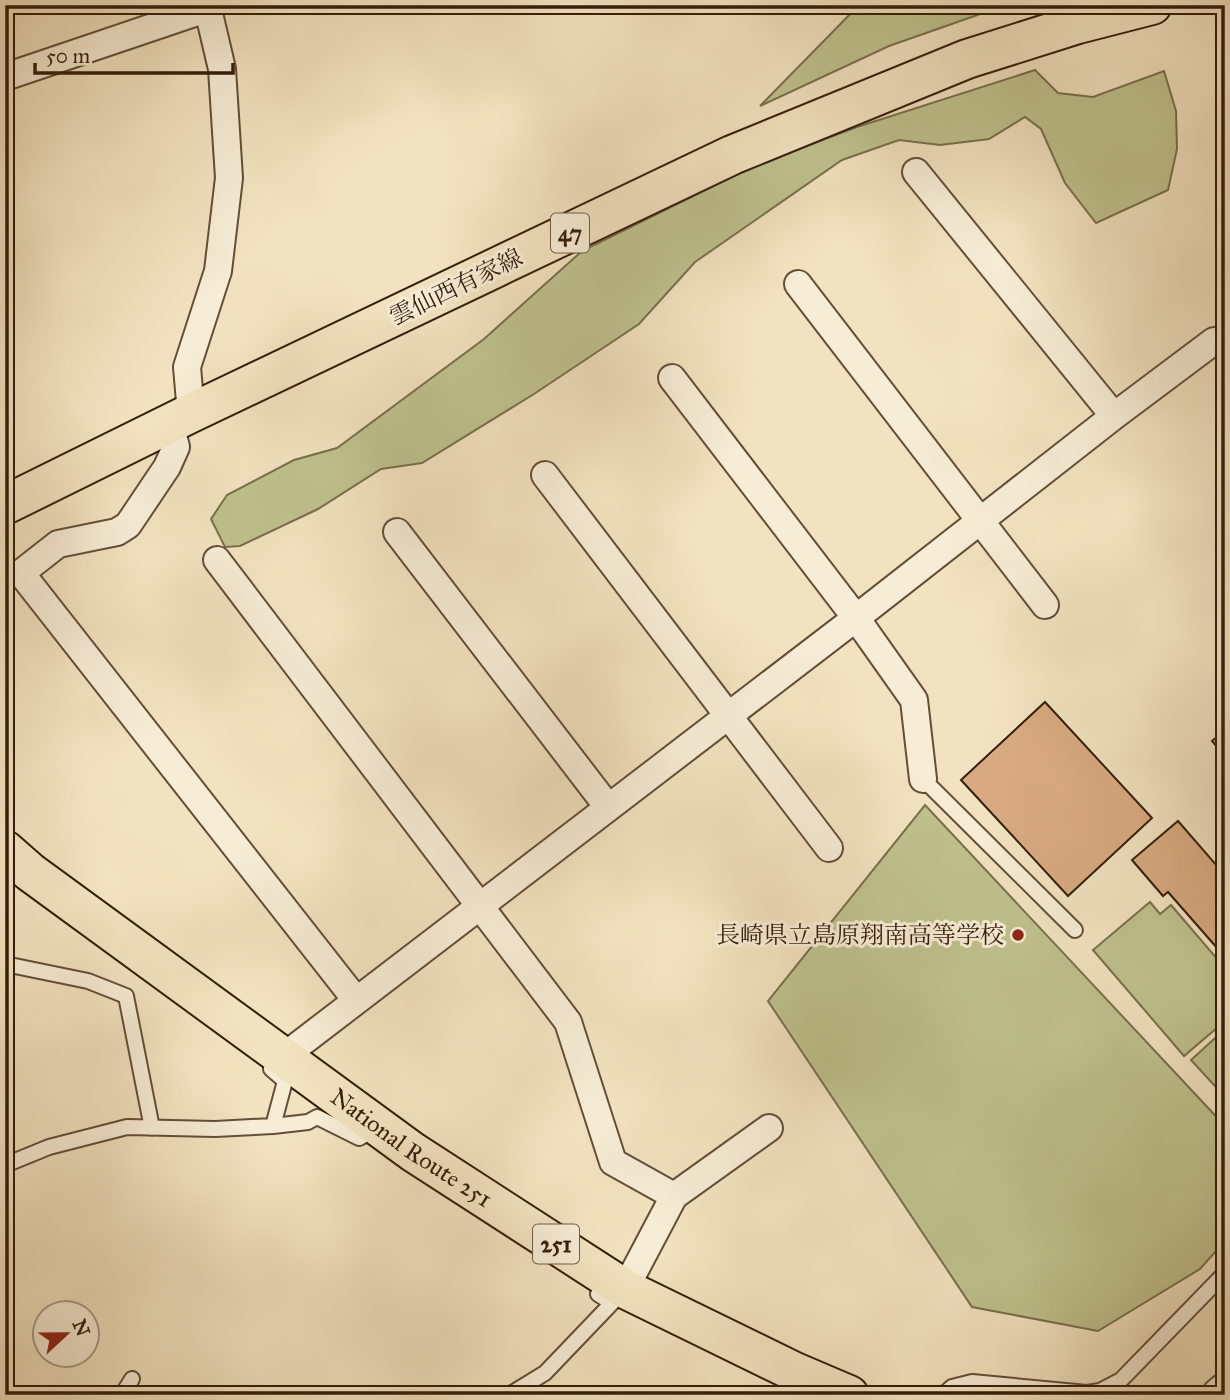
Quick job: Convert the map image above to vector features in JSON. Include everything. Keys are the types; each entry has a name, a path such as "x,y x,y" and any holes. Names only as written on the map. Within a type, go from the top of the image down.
{"main road":[{"name":"雲仙西有家線","path":"5,505 782,133 968,59 1078,24 1152,5"},
{"name":"National Route 251","path":"5,850 30,872 413,1152 580,1260 625,1289 795,1372 849,1395"}],"street":[{"path":"5,77 208,7 222,69 229,178 218,271 187,367 176,447 167,467 128,525 117,533 58,544 22,573 356,1000"},
{"path":"916,172 1114,416"},
{"path":"798,284 1045,604"},
{"path":"283,1057 1214,341"},
{"path":"672,378 856,618 914,700 923,779"},
{"path":"545,475 829,848"},
{"path":"397,532 608,807"},
{"path":"217,560 568,1022 614,1162 674,1196"},
{"path":"625,1289 674,1196 769,1128"},
{"path":"1219,1395 1225,1390"}],"lane":[{"path":"923,779 1074,930"},
{"path":"5,964 88,981 126,996 152,1128"},
{"path":"239,1025 235,1038 285,1082 273,1126"},
{"path":"5,1165 49,1147 127,1127 215,1129 273,1126 308,1122 317,1117 359,1138 380,1127"},
{"path":"509,1395 545,1373 612,1303 581,1282 580,1260"},
{"path":"943,1395 952,1387 972,1382 1087,1393 1100,1391 1121,1380 1225,1273"},
{"path":"122,1395 132,1379"}],"green space":[{"path":"859,5 1006,5 889,46 760,106"},
{"path":"1035,70 1058,93 1093,97 1164,71 1176,111 1177,149 1168,190 1096,223 1065,183 1041,129 1025,117 989,139 940,145 899,140 842,160 695,262 639,324 534,394 422,463 381,469 318,509 240,546 225,547 211,519 227,495 294,460 337,448 484,339 582,251 756,165 857,127"},
{"path":"925,805 1225,1126 1225,1241 1200,1269 1098,1331 972,1307 768,1001"},
{"path":"1150,902 1160,914 1171,905 1225,968 1225,1021 1184,1056 1093,950"},
{"path":"1225,1029 1225,1097 1191,1060"}],"building":[{"path":"1045,702 1152,818 1068,896 961,780"},
{"path":"1225,730 1225,756 1212,741"},
{"path":"1178,821 1225,875 1225,957 1168,892 1163,896 1132,860"}],"place":[{"name":"長崎県立島原翔南高等学校","path":"1018,935"}]}
